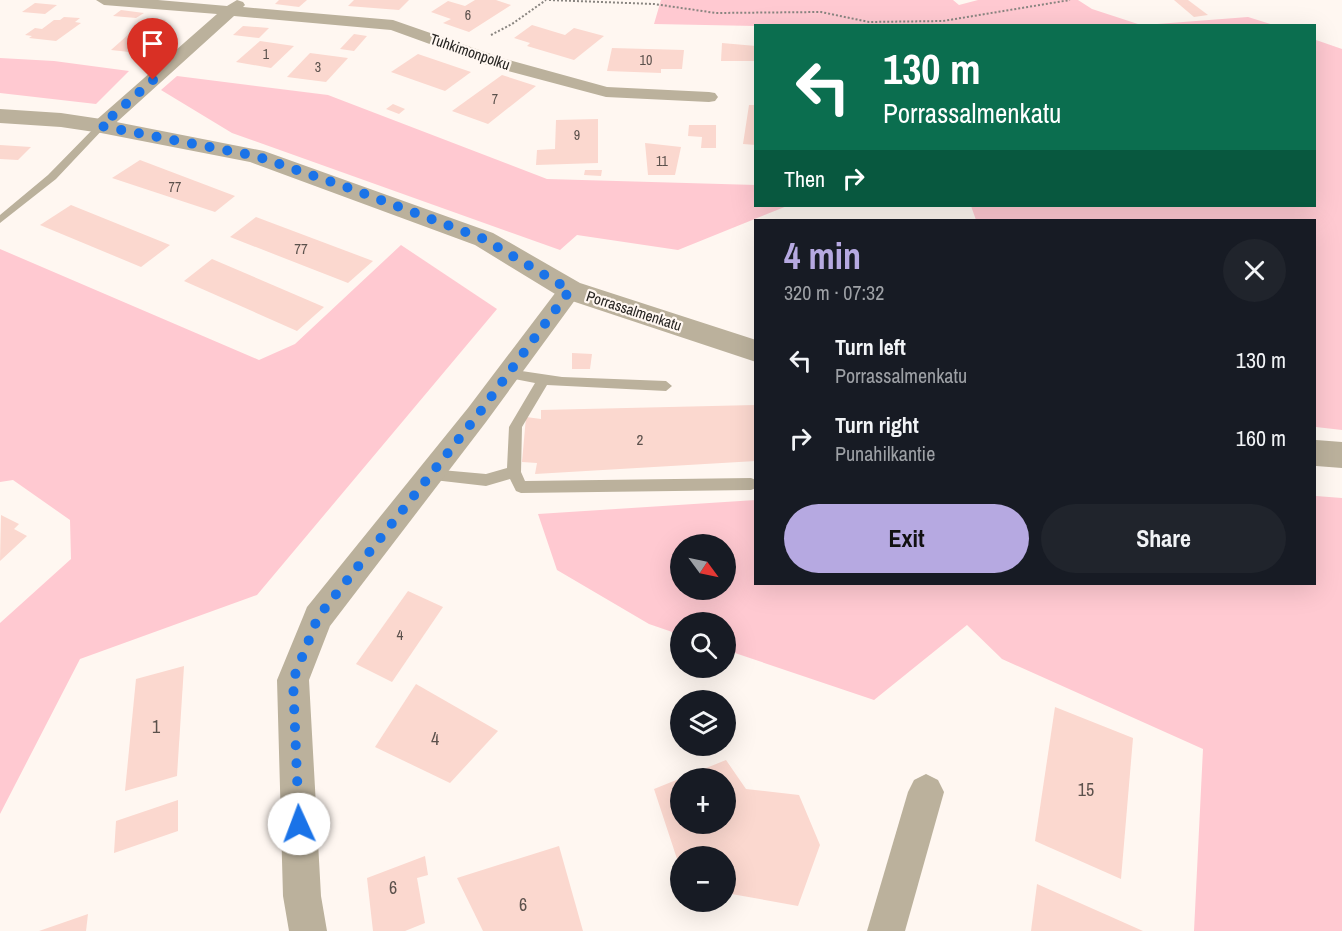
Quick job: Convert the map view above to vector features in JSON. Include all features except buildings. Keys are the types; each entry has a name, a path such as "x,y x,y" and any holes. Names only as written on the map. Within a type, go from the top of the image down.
{"street":[{"name":"Tuhkimonpolku","path":"104,0 236,5 393,25 499,63 606,92 709,97"},
{"path":"101,126 236,5"},
{"name":"Porrassalmenkatu","path":"0,116 61,120 101,126 256,156 484,239 570,290 754,350"},
{"path":"308,931 302,896 293,680 318,617 430,476 570,290"},
{"path":"1316,453 1342,455"},
{"path":"886,931 926,792"}],"lane":[{"path":"0,220 52,177 101,126"},
{"path":"508,374 544,379 666,386"},
{"path":"544,379 516,427 514,472 520,487 751,484"},
{"path":"430,476 486,480 514,472"}],"path":[{"path":"457,48 503,31 516,19 547,0 654,4 716,13 821,12 869,22 943,21 1070,0"}],"shaded area":[{"path":"661,0 953,0 959,5 978,0 1078,0 1092,9 1138,24 754,24 754,26 654,24"},
{"path":"1248,17 1271,24 1157,24"},
{"path":"1316,40 1342,49 1342,430 1316,427 1316,219 976,219 971,207 1316,207"},
{"path":"0,58 54,61 129,71 96,104 0,93"},
{"path":"177,76 328,95 547,179 754,185 754,207 785,207 678,250 577,235 560,250 232,133 161,90"},
{"path":"401,245 497,309 257,595 80,659 0,814 0,623 71,559 70,520 13,480 0,482 0,249 259,360 295,344"},
{"path":"1316,496 1342,498 1342,931 1194,931 1203,749 1002,659 967,625 874,700 736,653 736,612 670,612 670,631 649,624 557,570 538,514 754,500 754,585 1316,585"}],"route":[{"path":"153,80 101,126 256,156 349,188 484,239 570,290 477,416 318,617 293,680 299,824"}]}
